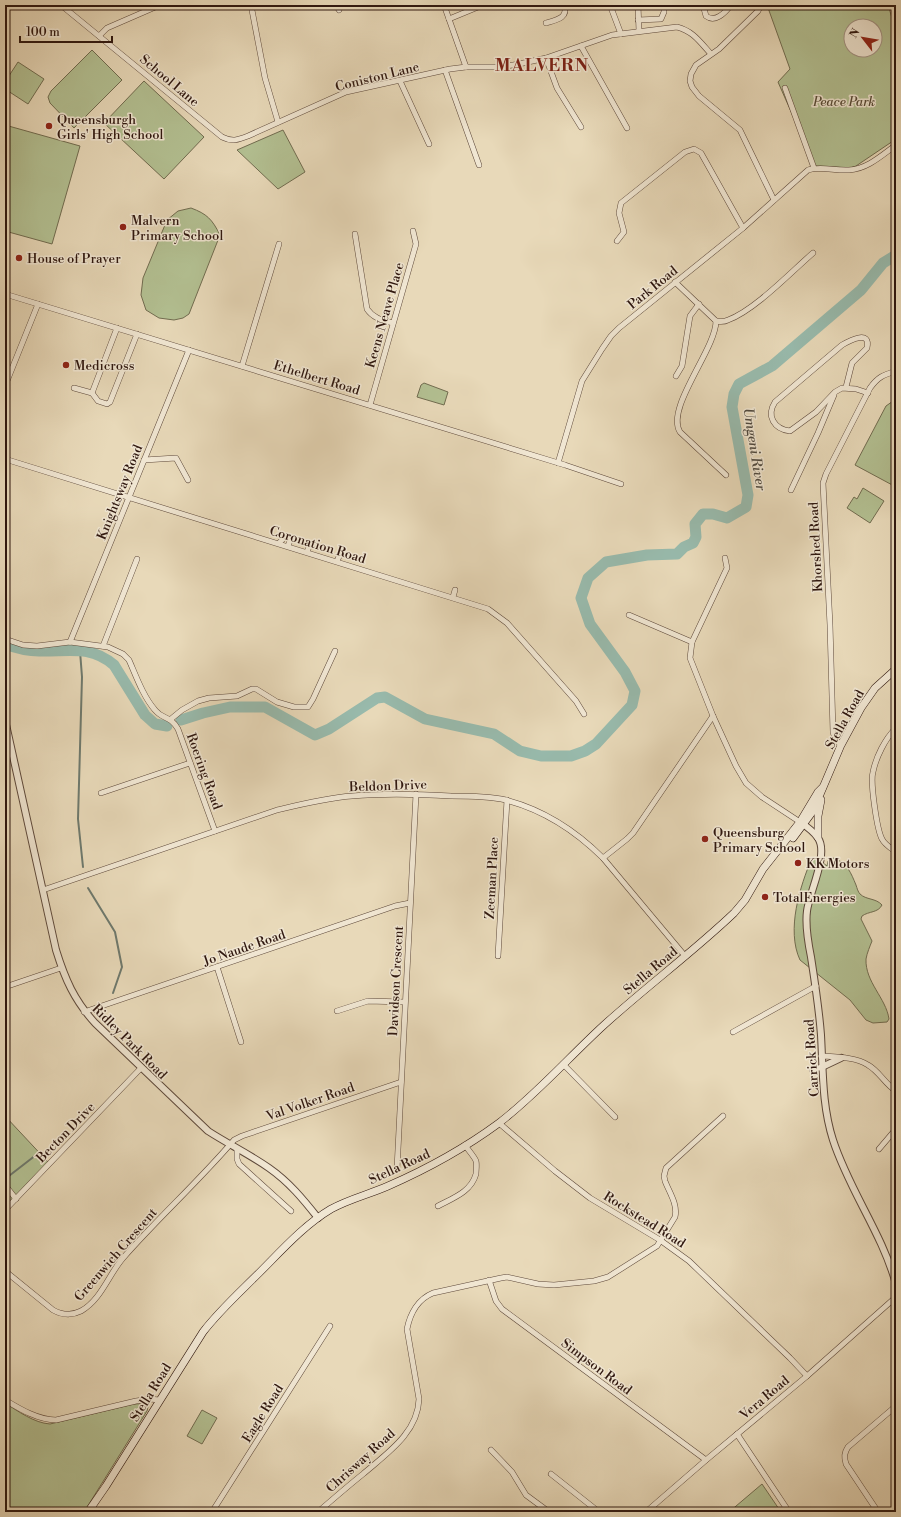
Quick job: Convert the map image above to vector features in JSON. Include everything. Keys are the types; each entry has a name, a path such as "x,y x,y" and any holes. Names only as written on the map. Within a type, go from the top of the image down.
{"main road":[{"name":"Stella Road","path":"88,1512 194,1344 209,1325 278,1254 318,1218 344,1203 388,1186 447,1157 499,1123 606,1024 734,913 745,900 760,876 766,872 802,824 822,791 841,745 868,697 875,688 896,669"},
{"path":"818,837 818,816 822,791"}],"street":[{"name":"School Lane","path":"61,5 222,137 229,141"},
{"path":"99,36 107,28 160,5"},
{"path":"251,5 265,78 278,122"},
{"path":"444,5 466,67"},
{"path":"449,18 483,5"},
{"path":"546,23 564,16 564,5"},
{"path":"610,5 621,34"},
{"path":"638,5 639,31"},
{"path":"638,20 661,19 664,12 664,5"},
{"path":"703,5 706,16 712,20 716,19 731,5"},
{"path":"761,5 758,11 719,49 696,65 691,74 692,87 699,96 740,130 774,200"},
{"name":"Coniston Lane","path":"229,141 237,140 346,92 445,70 466,67 500,67 546,58 612,35 677,26 687,29 711,54"},
{"path":"581,46 626,128"},
{"path":"546,58 557,88 581,127"},
{"path":"445,70 479,165"},
{"path":"400,81 429,144"},
{"path":"785,88 814,168 848,170 862,168 896,145"},
{"path":"617,241 624,232 618,213 621,203 685,152 694,149 701,153 742,228"},
{"name":"Park Road","path":"558,463 582,381 611,336 742,228 808,170 814,168"},
{"name":"Keens Neave Place","path":"370,405 416,244 413,231"},
{"path":"355,234 367,309 372,316 393,323"},
{"path":"242,366 279,244"},
{"path":"675,282 716,321 723,322 751,307 813,253"},
{"name":"Ethelbert Road","path":"5,294 370,405 621,484"},
{"path":"5,386 38,304"},
{"path":"676,376 682,366 690,316 699,304"},
{"path":"716,321 715,330 683,399 677,425 680,432 726,475"},
{"path":"92,393 117,328"},
{"path":"74,388 92,393 100,403 107,404 110,402 137,334"},
{"path":"846,387 852,363 867,348 868,345 867,341 862,338 858,337 851,339 842,345 775,402 770,412 771,416 780,428 790,431 816,412 835,392 842,388 846,387 868,393"},
{"name":"Knightsway Road","path":"70,642 189,350"},
{"name":"Khorshed Road","path":"841,745 835,739 833,732 830,625 823,483 826,474 875,381 882,375 896,371"},
{"path":"790,490 818,434 835,392"},
{"path":"144,460 176,458 188,480"},
{"name":"Coronation Road","path":"5,459 488,609 507,623 576,701 584,714"},
{"path":"279,543 285,537"},
{"path":"288,546 291,538"},
{"path":"307,552 310,544"},
{"path":"337,561 341,552"},
{"path":"726,558 727,568 692,642 690,658 713,716 736,766 746,783 762,797 802,824 818,837"},
{"path":"104,646 137,560"},
{"path":"453,597 455,590"},
{"path":"629,615 692,642"},
{"path":"5,639 23,645 37,646 70,642 104,646 115,649 129,660 150,705 157,712 172,720 182,710 198,701 208,698 237,696 252,689 256,689 277,702 288,706 308,707 335,650"},
{"path":"603,858 634,833 713,716"},
{"name":"Ridley Park Road","path":"5,720 52,936 61,968 73,995 94,1024 208,1131 230,1146 268,1167 287,1182 299,1194 318,1218"},
{"name":"Roering Road","path":"172,720 178,729 215,831"},
{"path":"896,728 884,746 875,765 872,780 880,834 885,843 896,852"},
{"path":"101,793 190,763"},
{"name":"Beldon Drive","path":"43,890 277,810 308,803 351,796 416,794 493,798 506,800 538,812 564,825 589,844 603,858 686,956"},
{"name":"Davidson Crescent","path":"396,1169 416,794"},
{"name":"Zeeman Place","path":"498,956 506,800"},
{"name":"Carrick Road","path":"818,837 821,845 820,863 810,898 806,923 816,986 826,1110 833,1140 846,1174 886,1254 896,1284"},
{"name":"Jo Naude Road","path":"84,1012 395,906 410,904"},
{"path":"217,967 241,1042"},
{"path":"5,987 61,968"},
{"path":"733,1032 816,986"},
{"path":"337,1011 368,1001 404,1002"},
{"path":"822,1056 860,1061 869,1065 891,1088 896,1091"},
{"path":"812,1070 842,1058"},
{"path":"564,1064 615,1117"},
{"name":"Becton Drive","path":"5,1210 141,1068"},
{"name":"Val Volker Road","path":"230,1146 234,1140 242,1136 401,1082"},
{"name":"Chrisway Road","path":"318,1512 398,1443 413,1423 418,1410 419,1399 407,1329 411,1317 420,1302 428,1295 433,1293 507,1277 538,1284 554,1285 602,1280 615,1274 653,1250 660,1240 676,1213 676,1207 665,1181 664,1176 666,1168 723,1116"},
{"name":"Rockstead Road","path":"499,1123 555,1171 590,1198 660,1240 690,1261 790,1358 806,1376"},
{"path":"879,1149 896,1129"},
{"path":"438,1206 466,1191 474,1179 477,1170 476,1162 465,1145"},
{"name":"Greenwich Crescent","path":"5,1271 52,1310 61,1315 81,1311 90,1304 120,1262 143,1236 230,1146"},
{"path":"237,1149 237,1159 239,1164 290,1211"},
{"path":"5,1185 16,1199"},
{"name":"Simpson Road","path":"489,1280 496,1301 502,1310 706,1460"},
{"name":"Vera Road","path":"646,1512 806,1376 896,1297"},
{"name":"Eagle Road","path":"212,1512 330,1326"},
{"path":"5,1400 23,1410 47,1420 56,1420 136,1401 150,1399 159,1400"},
{"path":"878,1512 846,1464 844,1458 845,1452 848,1447 896,1406"},
{"path":"737,1434 790,1512"},
{"path":"491,1450 512,1472 523,1491 549,1512"},
{"path":"551,1474 599,1512"}],"green space":[{"name":"Peace Park","path":"767,5 888,5 896,31 896,139 856,166 850,168 815,166 778,82 790,69"},
{"path":"92,50 122,80 74,128 50,103 48,97 51,91"},
{"path":"18,62 44,79 28,104 5,89 5,82"},
{"path":"144,81 204,137 164,179 104,123"},
{"path":"5,125 80,146 52,244 5,231"},
{"path":"283,130 305,172 278,189 237,150"},
{"path":"191,208 201,212 208,218 220,235 189,314 183,318 174,320 159,318 146,310 141,295 143,278 167,220 178,211"},
{"path":"424,383 448,392 444,405 417,397 421,385"},
{"path":"896,399 896,487 855,465 886,406"},
{"path":"863,488 884,501 870,523 847,508 854,497 857,499"},
{"path":"812,858 818,859 827,866 828,861 833,858 842,862 850,872 860,894 877,901 882,905 876,911 862,916 861,919 872,941 866,957 869,975 887,1011 889,1019 887,1022 873,1023 866,1020 850,1000 800,960 796,948 794,922 799,895"},
{"path":"5,1116 48,1162 5,1207"},
{"path":"5,1403 32,1419 50,1424 134,1404 144,1404 148,1407 147,1411 84,1512 5,1512"},
{"path":"202,1410 217,1418 202,1444 187,1436"},
{"path":"762,1484 781,1512 729,1512"}],"waterway":[{"name":"Umgeni River","path":"181,720 230,707 265,707 315,735 329,729 377,698 385,697 425,719 494,734 520,751 541,756 571,756 585,751 596,744 632,705 635,691 625,672 590,624 581,598 588,578 606,562 647,555 677,554 684,547 693,543 696,537 695,524 703,514 713,514 727,518 746,507 748,495 732,407 734,394 739,384 772,366 861,290 883,263 896,255"},
{"name":"Umgeni River","path":"5,644 30,650 78,650 96,654 105,658 114,665 145,715 155,724 167,726"},
{"path":"80,651 82,677 78,819 83,867"},
{"path":"88,888 115,932 122,967 113,993"},
{"path":"5,1179 36,1155"}],"place":[{"name":"Queensburgh Girls' High School","path":"49,126"},
{"name":"Malvern Primary School","path":"123,227"},
{"name":"House of Prayer","path":"19,258"},
{"name":"Medicross","path":"66,365"},
{"name":"Queensburg Primary School","path":"705,839"},
{"name":"KK Motors","path":"798,863"},
{"name":"TotalEnergies","path":"765,897"}],"district":[{"name":"MALVERN","path":"542,65"}]}
